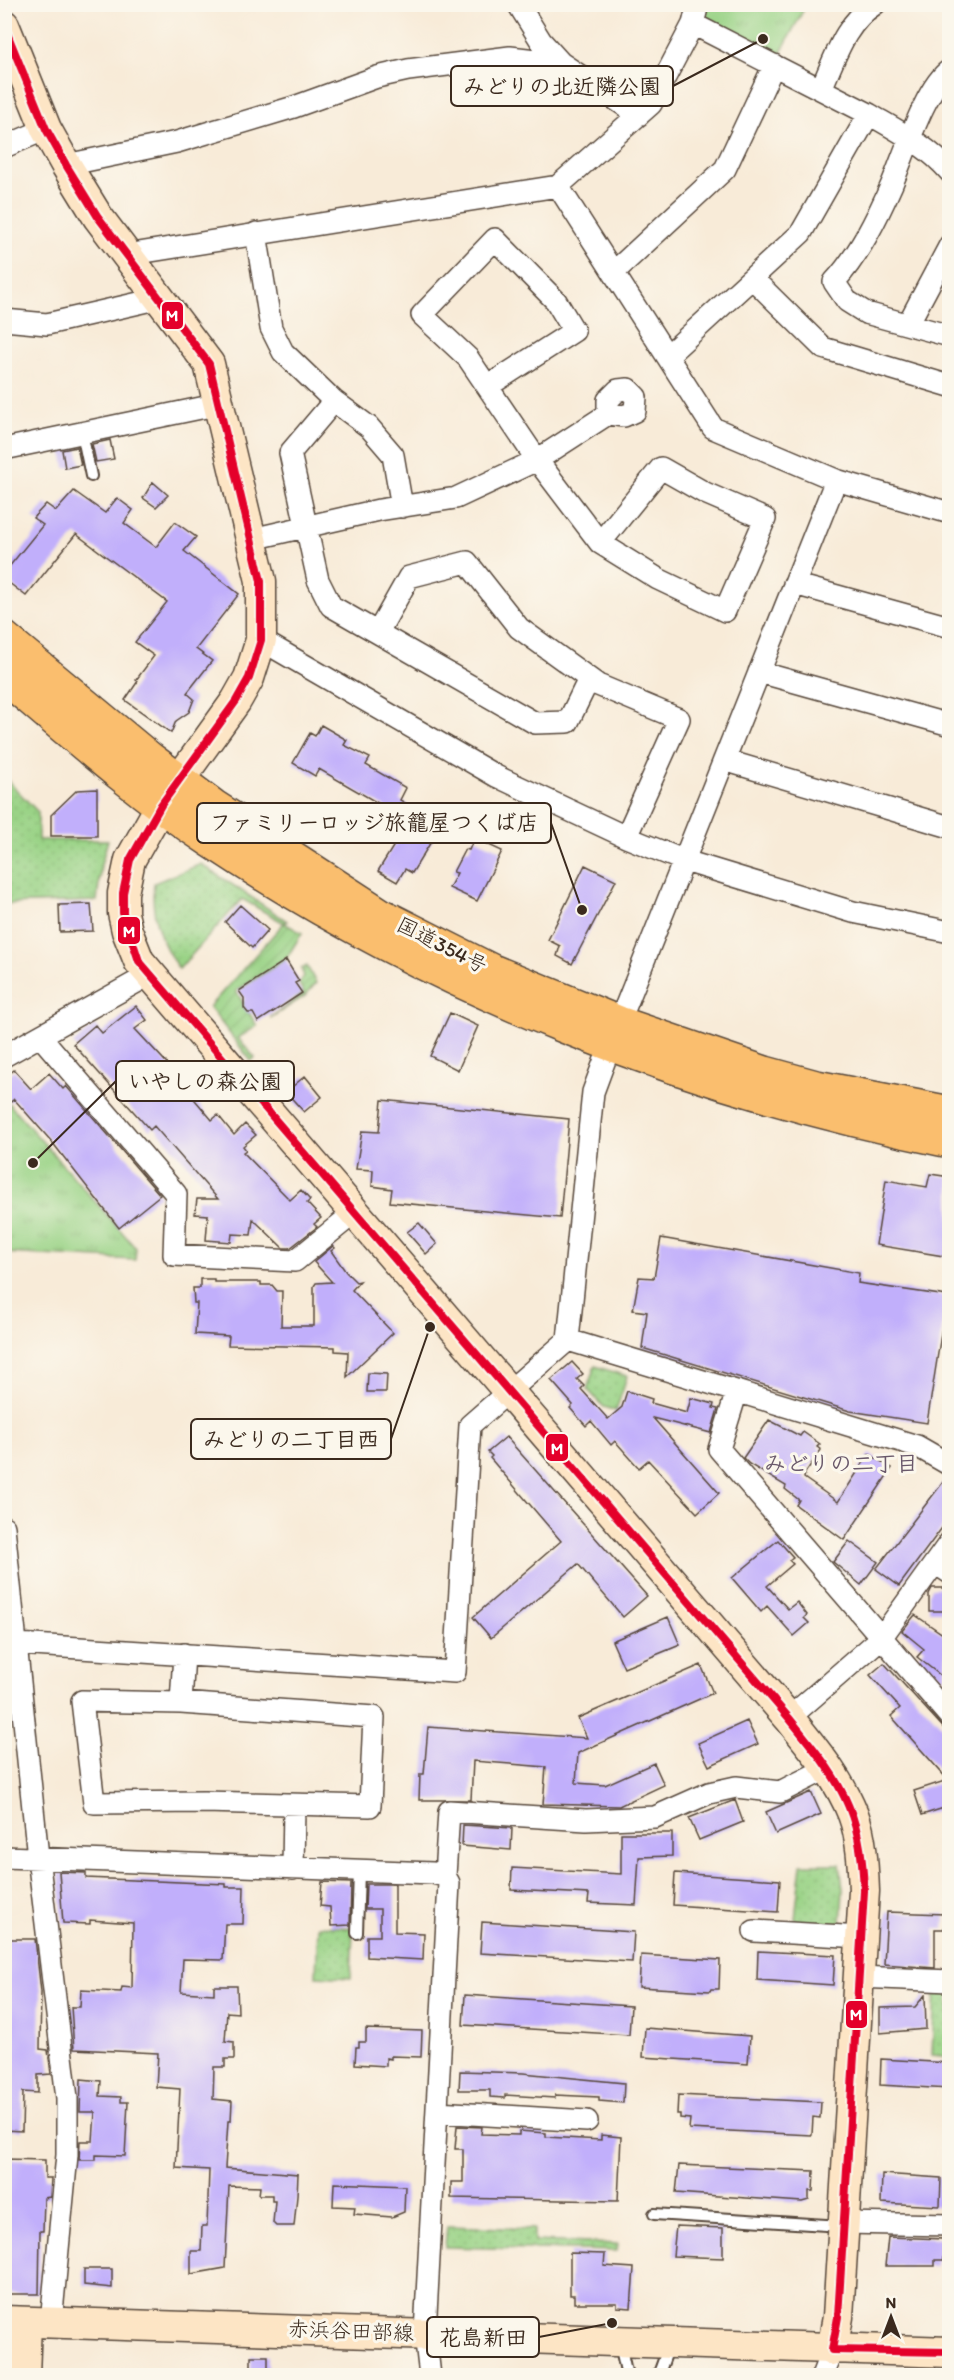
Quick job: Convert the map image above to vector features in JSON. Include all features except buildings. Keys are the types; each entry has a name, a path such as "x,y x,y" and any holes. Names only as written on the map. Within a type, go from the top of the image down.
{"highway":[{"name":"国道354号","path":"4,638 170,793"},
{"name":"国道354号","path":"4,676 170,793 213,806 381,915 615,1035 755,1094 879,1127 950,1141"},
{"name":"国道354号","path":"615,1035 816,1087 950,1113"}],"street":[{"path":"518,4 542,40 561,63 639,115"},
{"path":"821,89 847,32 865,11 875,4"},
{"path":"126,255 558,186 651,104 696,14 774,65 911,138 939,160 950,172"},
{"path":"4,25 46,129 66,165 98,217 209,364 252,539 263,596 261,640 249,678 236,701 170,793 130,860 123,893 127,931 139,961 148,975 789,1718 828,1768 853,1815 860,1842 864,1891 862,1937 838,2317 827,2363"},
{"path":"66,165 177,142 294,107 377,77 408,70 510,57 561,63"},
{"path":"614,272 725,169 774,65"},
{"path":"950,70 930,93 890,188 850,265 834,282 847,301 866,313 950,336"},
{"path":"667,356 801,233 869,114"},
{"path":"4,147 46,129"},
{"path":"558,186 713,428 836,480 950,513"},
{"path":"256,233 271,328 283,352 334,401 369,427 393,455 402,507"},
{"path":"488,386 574,330 556,301 495,239 422,315 468,358 537,460 600,543 658,579 725,611 765,519 705,493 661,468 600,543"},
{"path":"908,324 950,245"},
{"path":"752,278 823,348 950,386"},
{"path":"4,320 47,324 161,298"},
{"path":"334,401 290,453 318,580 331,606 536,723 568,722 589,679"},
{"path":"4,449 220,404"},
{"path":"252,539 402,507 456,498 537,460 609,414"},
{"path":"17,1644 455,1672 470,1425 568,1340 593,1092 836,480"},
{"path":"378,632 409,577 467,562 519,628 589,679 679,719 626,837"},
{"path":"794,584 950,627"},
{"path":"261,640 496,776 626,837 685,861 853,912 950,932"},
{"path":"759,672 950,725"},
{"path":"724,760 950,827"},
{"path":"4,1056 148,975"},
{"path":"41,1036 176,1194 174,1255 295,1261 354,1213"},
{"path":"568,1340 916,1446 950,1465"},
{"path":"737,1391 719,1449 950,1717"},
{"path":"4,1527 38,1857 67,2098 67,2155 27,2322 24,2376"},
{"path":"789,1718 881,1638 942,1568 950,1542"},
{"path":"181,1703 184,1654"},
{"path":"82,1701 181,1703 374,1716 370,1806 294,1806 204,1802 94,1803 82,1701"},
{"path":"430,2376 425,2333 449,1883 445,1876 449,1811 586,1820 655,1816 709,1793 736,1787 780,1792 828,1768"},
{"path":"293,1869 294,1806"},
{"path":"4,1857 445,1876"},
{"path":"754,1931 862,1937"},
{"path":"860,1977 950,1980"},
{"path":"437,2112 587,2121"},
{"path":"843,2224 950,2225"},
{"name":"赤浜谷田部線","path":"27,2322 425,2333 670,2343 827,2363 950,2352"}],"lane":[{"path":"82,433 91,476"},
{"path":"357,1933 360,1871"},
{"path":"654,2214 843,2224"},
{"path":"620,2341 627,2376"},
{"path":"658,2376 670,2343"}],"green space":[{"path":"704,5 806,5 777,60 701,19"},
{"path":"4,777 38,812 38,840 108,840 101,865 97,901 5,904"},
{"path":"201,864 287,921 284,923 242,899 179,969 158,928 153,895 154,883"},
{"path":"284,923 302,933 286,959 236,991 257,1026 238,1038 255,1058 251,1061 209,1007"},
{"path":"307,966 316,983 305,996 270,1018 304,993 299,984 304,976 301,969"},
{"path":"4,1098 136,1248 135,1260 5,1253"},
{"path":"595,1366 627,1376 616,1411 604,1407 587,1389"},
{"path":"801,1864 840,1864 843,1889 841,1924 795,1919"},
{"path":"318,1926 353,1928 351,1978 316,1976"},
{"path":"935,1989 949,1990 949,2057 932,2055"},
{"path":"447,2226 534,2229 534,2241 618,2244 617,2251 445,2247"}],"transit line":[{"name":"M","path":"4,26 46,129 66,165 98,217 209,364 261,581 261,640 249,678 236,701 161,805 130,860 123,893 123,913 139,961 789,1718 822,1760 844,1797 852,1816 862,1862 864,1891 838,2317 832,2350"},
{"name":"M","path":"832,2350 950,2352"}],"place":[{"name":"みどりの北近隣公園","path":"763,39"},
{"name":"ファミリーロッジ旅籠屋つくば店","path":"582,910"},
{"name":"いやしの森公園","path":"33,1163"},
{"name":"みどりの二丁目西","path":"430,1327"},
{"name":"花島新田","path":"612,2323"}],"district":[{"name":"みどりの二丁目","path":"841,1463"}]}
